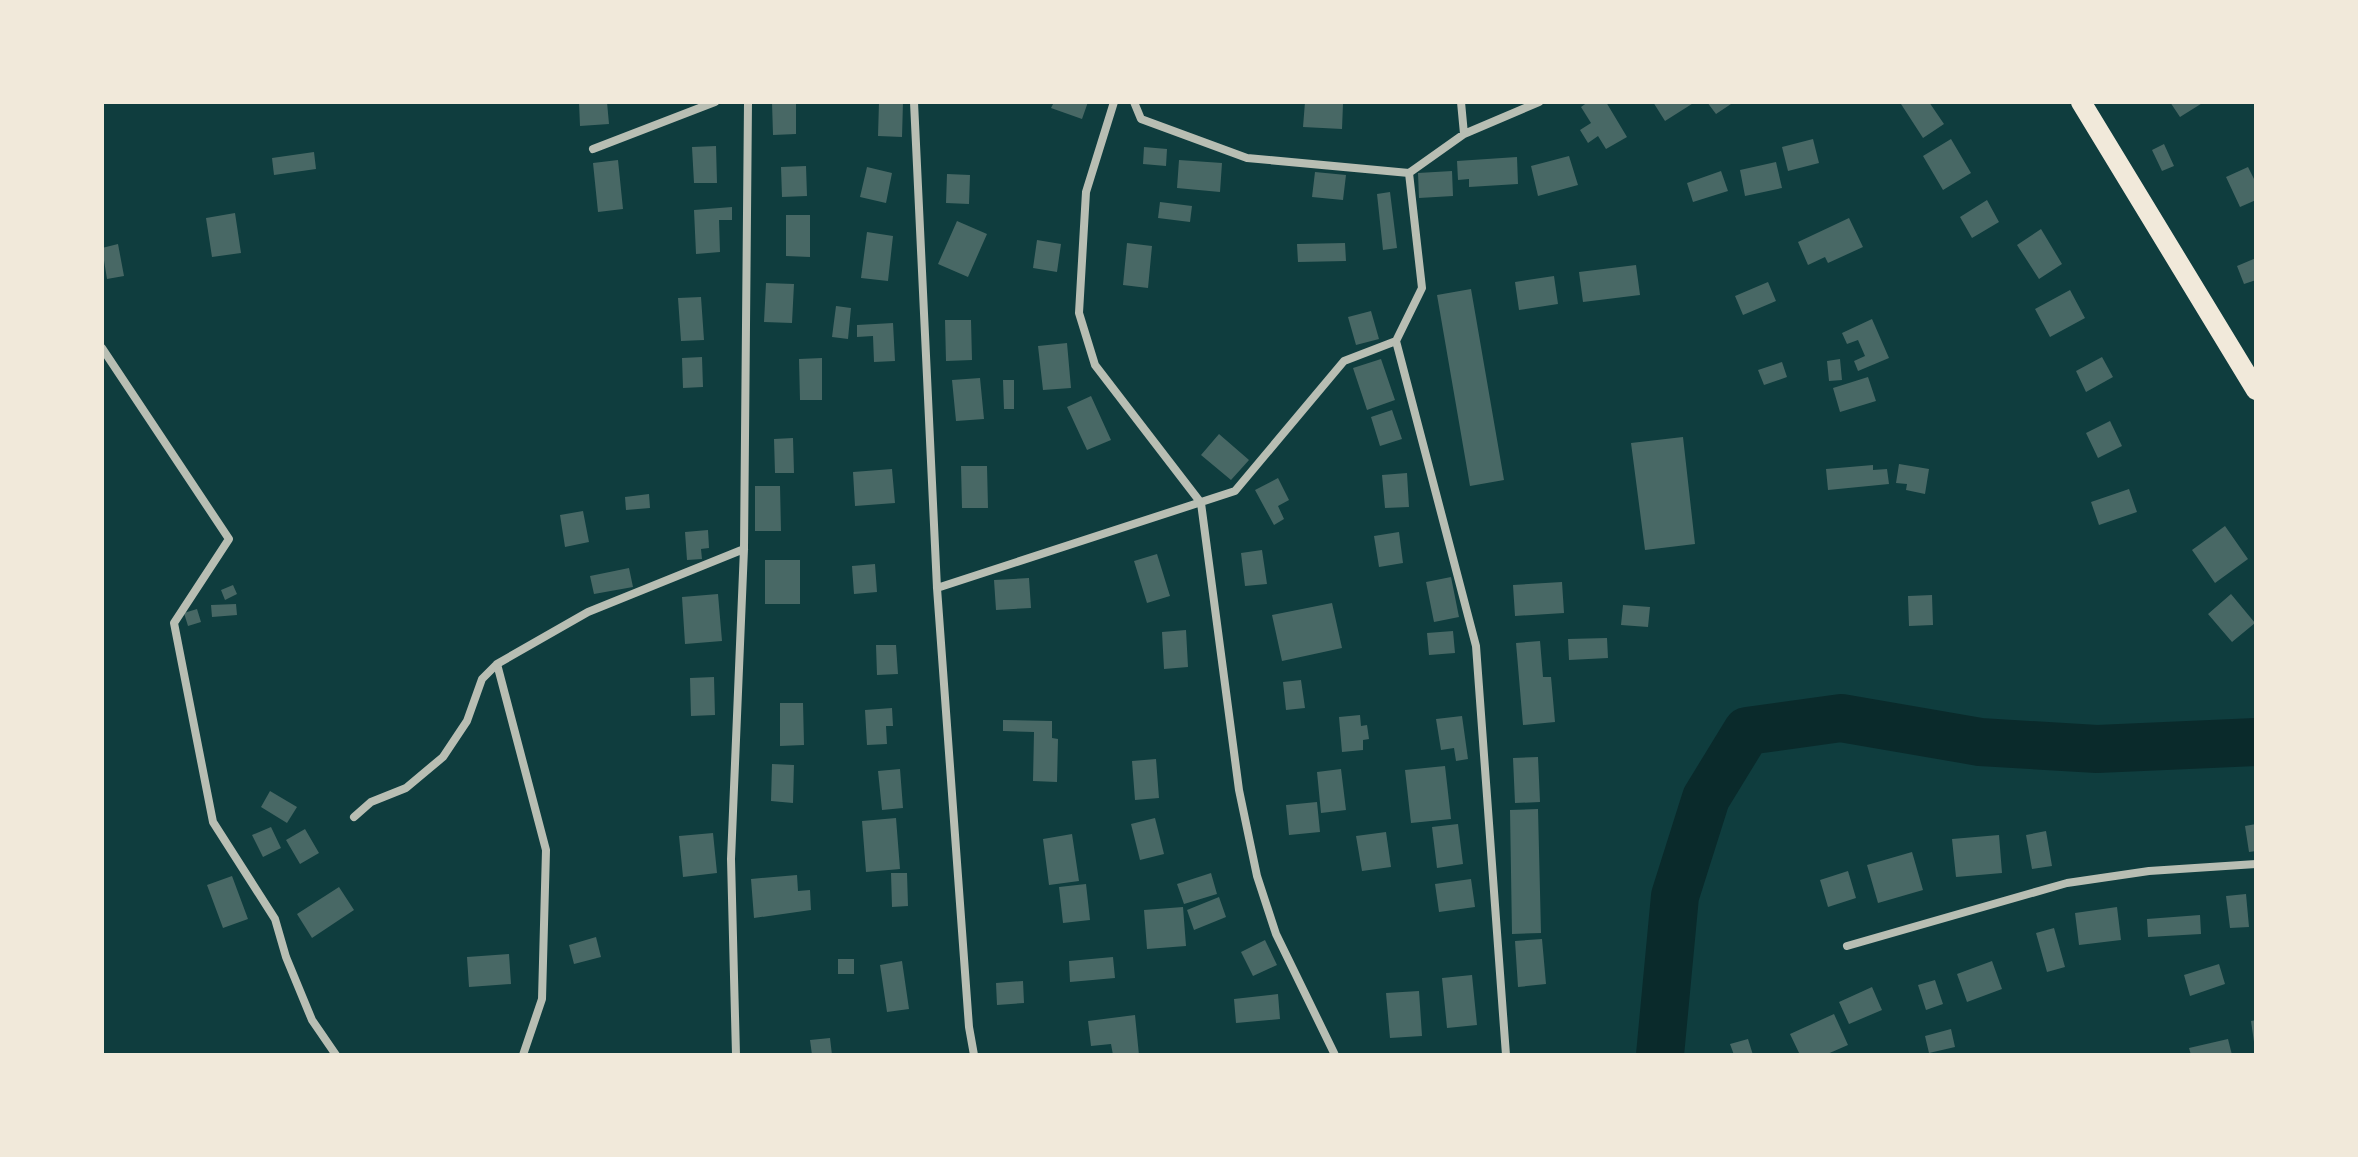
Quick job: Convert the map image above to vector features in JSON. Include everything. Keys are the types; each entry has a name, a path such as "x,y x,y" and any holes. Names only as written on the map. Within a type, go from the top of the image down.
{"main road":[{"path":"2081,102 2256,390"}],"street":[{"path":"593,149 715,102"},
{"path":"736,1055 731,859 744,549 748,102"},
{"path":"914,102 937,588 969,1027 974,1055"},
{"path":"1114,102 1086,192 1079,313 1095,365 1201,503 1239,790 1257,876 1276,934 1335,1055"},
{"path":"1134,102 1141,119 1247,158 1409,173 1464,134 1539,102"},
{"path":"1461,102 1464,134"},
{"path":"1409,173 1422,288 1396,341 1476,646 1506,1055"},
{"path":"937,588 1235,491 1344,361 1396,341"},
{"path":"102,348 229,539 174,623 197,747 213,822 275,919 286,957 312,1020 336,1055"},
{"path":"354,817 371,802 406,788 443,757 467,721 482,679 497,664 588,612 744,549"},
{"path":"497,664 546,850 542,999 523,1055"},
{"path":"1847,946 2067,883 2149,871 2256,864"}],"building":[{"path":"579,102 607,102 609,124 580,126"},
{"path":"772,102 796,102 796,134 773,135"},
{"path":"879,102 903,102 902,137 878,136"},
{"path":"1054,102 1088,102 1082,119 1051,108"},
{"path":"1305,102 1343,104 1342,129 1303,127"},
{"path":"1588,102 1606,102 1627,137 1606,149 1598,136 1588,143 1580,130 1591,123 1581,107"},
{"path":"1653,102 1695,102 1665,121"},
{"path":"1707,102 1734,102 1716,114"},
{"path":"1929,102 1944,124 1923,138 1901,104"},
{"path":"2170,102 2204,102 2180,117"},
{"path":"1813,139 1819,163 1788,171 1782,147"},
{"path":"1951,139 1971,173 1943,190 1923,156"},
{"path":"2164,144 2174,166 2162,171 2152,150"},
{"path":"716,146 717,183 694,183 692,147"},
{"path":"1144,147 1167,149 1166,166 1143,164"},
{"path":"314,152 316,169 274,175 272,158"},
{"path":"1569,156 1578,185 1538,196 1531,166"},
{"path":"1517,157 1518,184 1469,187 1469,179 1458,180 1457,161"},
{"path":"618,160 623,209 598,212 593,163"},
{"path":"1179,160 1222,163 1220,192 1177,188"},
{"path":"1776,162 1782,188 1745,196 1740,170"},
{"path":"806,166 807,196 782,197 781,167"},
{"path":"867,167 892,173 886,203 860,197"},
{"path":"2248,167 2256,183 2256,200 2240,207 2226,177"},
{"path":"1452,171 1453,196 1419,198 1418,173"},
{"path":"1721,171 1728,191 1693,202 1687,183"},
{"path":"1315,172 1346,175 1343,200 1312,197"},
{"path":"947,174 970,175 969,204 946,203"},
{"path":"1390,192 1397,248 1383,250 1377,194"},
{"path":"1987,200 1999,222 1972,238 1960,217"},
{"path":"1160,202 1192,206 1190,222 1158,218"},
{"path":"732,207 732,220 719,220 720,252 696,254 694,210"},
{"path":"235,213 241,253 212,257 206,218"},
{"path":"786,215 810,215 810,257 786,256"},
{"path":"1849,218 1863,247 1828,263 1825,257 1808,265 1798,242"},
{"path":"957,221 987,234 968,277 938,264"},
{"path":"2041,229 2062,264 2039,279 2017,245"},
{"path":"867,232 893,236 888,281 861,278"},
{"path":"1037,240 1061,244 1057,272 1033,268"},
{"path":"1127,243 1152,246 1148,288 1123,285"},
{"path":"1345,243 1346,261 1298,262 1297,244"},
{"path":"118,244 124,276 107,279 102,248"},
{"path":"2256,258 2256,280 2244,284 2237,266"},
{"path":"1636,265 1640,295 1583,302 1579,272"},
{"path":"1554,276 1558,304 1519,310 1515,282"},
{"path":"1768,282 1776,301 1743,315 1735,296"},
{"path":"766,283 794,284 792,323 764,322"},
{"path":"1471,289 1504,480 1470,486 1437,295"},
{"path":"2070,290 2085,318 2050,337 2035,309"},
{"path":"701,297 704,340 681,341 678,298"},
{"path":"836,306 851,308 848,339 832,337"},
{"path":"1371,311 1379,339 1356,345 1348,317"},
{"path":"1872,319 1889,358 1858,371 1854,361 1865,356 1858,340 1847,344 1842,333"},
{"path":"945,320 971,320 972,360 946,361"},
{"path":"893,323 895,361 874,362 873,336 857,337 857,325"},
{"path":"1067,343 1071,388 1043,390 1038,346"},
{"path":"702,357 703,387 683,388 682,358"},
{"path":"2102,357 2113,377 2086,392 2076,371"},
{"path":"822,358 822,400 800,400 799,359"},
{"path":"1381,359 1395,400 1367,410 1353,368"},
{"path":"1840,359 1842,380 1829,381 1827,361"},
{"path":"1782,362 1787,377 1764,385 1758,370"},
{"path":"1868,377 1876,401 1840,412 1833,388"},
{"path":"980,378 984,419 956,421 952,380"},
{"path":"1003,380 1014,380 1014,409 1004,409"},
{"path":"1091,396 1111,440 1087,450 1067,407"},
{"path":"1392,410 1402,439 1380,446 1371,417"},
{"path":"2110,421 2122,446 2098,458 2086,433"},
{"path":"1219,434 1249,460 1231,480 1201,455"},
{"path":"1683,437 1695,544 1645,550 1631,443"},
{"path":"793,438 794,473 775,473 774,439"},
{"path":"1899,464 1929,469 1925,494 1906,490 1907,484 1896,483"},
{"path":"1873,465 1873,470 1887,469 1889,484 1828,490 1826,469"},
{"path":"961,466 987,466 988,508 962,508"},
{"path":"892,469 895,503 855,506 853,472"},
{"path":"1407,473 1409,507 1385,508 1382,475"},
{"path":"1278,478 1289,500 1278,506 1284,519 1274,525 1255,490"},
{"path":"755,486 780,486 781,531 755,531"},
{"path":"2129,489 2137,512 2099,525 2091,502"},
{"path":"649,494 650,508 626,510 625,497"},
{"path":"583,511 589,542 565,547 560,515"},
{"path":"2225,526 2248,559 2215,583 2192,550"},
{"path":"708,530 709,548 701,549 702,559 687,560 685,532"},
{"path":"1399,532 1403,563 1379,567 1374,536"},
{"path":"1262,550 1267,584 1245,586 1241,553"},
{"path":"1157,554 1170,596 1147,603 1134,561"},
{"path":"765,560 800,560 800,604 765,604"},
{"path":"875,564 877,592 854,594 852,566"},
{"path":"629,568 633,587 594,594 590,576"},
{"path":"1451,577 1459,617 1434,622 1426,582"},
{"path":"1029,578 1031,608 996,610 994,580"},
{"path":"1562,582 1564,613 1515,616 1513,585"},
{"path":"233,585 237,594 225,600 221,590"},
{"path":"718,594 722,641 685,644 682,597"},
{"path":"2231,594 2255,623 2232,642 2208,614"},
{"path":"1932,595 1933,625 1909,626 1908,596"},
{"path":"1332,603 1342,648 1282,661 1272,615"},
{"path":"236,604 237,615 212,617 211,605"},
{"path":"1623,605 1650,607 1648,627 1621,625"},
{"path":"197,609 201,622 188,626 184,613"},
{"path":"1186,630 1188,667 1164,669 1162,632"},
{"path":"1453,631 1455,653 1429,655 1427,633"},
{"path":"1607,638 1608,658 1569,660 1568,639"},
{"path":"1540,641 1543,677 1551,677 1555,722 1523,725 1516,643"},
{"path":"876,645 896,645 898,674 877,675"},
{"path":"714,677 715,715 691,716 690,678"},
{"path":"1301,680 1305,708 1286,710 1283,682"},
{"path":"780,703 803,703 804,745 780,746"},
{"path":"892,708 893,726 886,726 887,744 867,745 865,710"},
{"path":"1360,715 1361,726 1367,725 1369,739 1363,740 1363,750 1342,752 1339,717"},
{"path":"1462,716 1468,759 1456,761 1454,748 1441,750 1436,719"},
{"path":"1003,720 1052,721 1052,738 1058,739 1057,782 1033,781 1034,732 1003,731"},
{"path":"1538,757 1540,802 1515,803 1513,758"},
{"path":"1156,759 1159,798 1135,800 1132,761"},
{"path":"772,764 794,765 793,803 771,801"},
{"path":"1445,766 1451,819 1411,823 1405,770"},
{"path":"900,769 903,808 882,810 878,771"},
{"path":"1341,769 1346,810 1321,813 1317,772"},
{"path":"270,791 297,807 287,823 261,807"},
{"path":"1317,802 1320,832 1289,835 1286,805"},
{"path":"1538,809 1541,933 1512,934 1510,810"},
{"path":"896,818 900,869 866,872 862,821"},
{"path":"1155,818 1164,854 1140,860 1131,824"},
{"path":"1458,824 1463,864 1437,868 1432,827"},
{"path":"2256,824 2256,851 2249,852 2245,826"},
{"path":"271,827 281,848 263,857 252,835"},
{"path":"305,829 319,853 300,864 286,840"},
{"path":"2046,831 2052,866 2032,869 2026,835"},
{"path":"1386,832 1391,867 1362,871 1356,836"},
{"path":"713,833 717,873 683,877 679,836"},
{"path":"1072,834 1079,881 1049,885 1043,839"},
{"path":"1999,835 2002,873 1956,877 1952,839"},
{"path":"1912,852 1923,890 1878,903 1867,865"},
{"path":"1848,871 1856,898 1828,907 1820,880"},
{"path":"891,873 907,873 908,906 892,907"},
{"path":"1211,873 1217,894 1184,904 1177,884"},
{"path":"797,875 798,891 810,890 811,910 754,918 751,879"},
{"path":"232,876 248,919 223,928 207,885"},
{"path":"1471,879 1475,907 1439,912 1435,884"},
{"path":"1086,884 1090,920 1063,923 1059,887"},
{"path":"339,887 354,910 312,938 297,914"},
{"path":"2246,894 2249,927 2230,928 2226,896"},
{"path":"1219,897 1226,917 1194,930 1187,910"},
{"path":"1183,907 1186,946 1147,949 1144,910"},
{"path":"2117,907 2121,940 2079,945 2075,913"},
{"path":"2200,915 2201,934 2148,937 2147,919"},
{"path":"2054,928 2065,967 2047,972 2036,933"},
{"path":"596,937 601,957 574,964 569,945"},
{"path":"1542,939 1546,984 1518,987 1515,941"},
{"path":"1265,940 1277,965 1253,976 1241,952"},
{"path":"509,954 511,984 469,987 467,957"},
{"path":"1113,957 1115,978 1070,982 1069,961"},
{"path":"838,959 854,959 854,974 838,974"},
{"path":"902,961 909,1009 887,1012 880,965"},
{"path":"1992,961 2002,989 1967,1002 1957,974"},
{"path":"2219,964 2225,984 2190,996 2184,975"},
{"path":"1472,975 1477,1025 1447,1028 1442,978"},
{"path":"1935,980 1943,1004 1926,1010 1918,985"},
{"path":"1023,981 1024,1003 997,1005 996,983"},
{"path":"1872,987 1882,1010 1849,1024 1839,1002"},
{"path":"1419,991 1422,1036 1390,1038 1386,993"},
{"path":"1278,994 1280,1019 1236,1023 1234,999"},
{"path":"1834,1014 1848,1045 1825,1055 1800,1055 1790,1034"},
{"path":"1135,1015 1139,1055 1113,1055 1111,1044 1091,1046 1088,1021"},
{"path":"2256,1020 2256,1042 2254,1042 2251,1021"},
{"path":"1951,1029 1955,1047 1929,1053 1925,1036"},
{"path":"830,1038 832,1055 812,1055 810,1040"},
{"path":"1748,1039 1753,1055 1734,1055 1730,1044"},
{"path":"2228,1039 2232,1055 2191,1055 2189,1048"}],"waterway":[{"path":"1660,1055 1675,896 1706,798 1747,731 1841,718 1980,742 2097,749 2256,742"}]}
